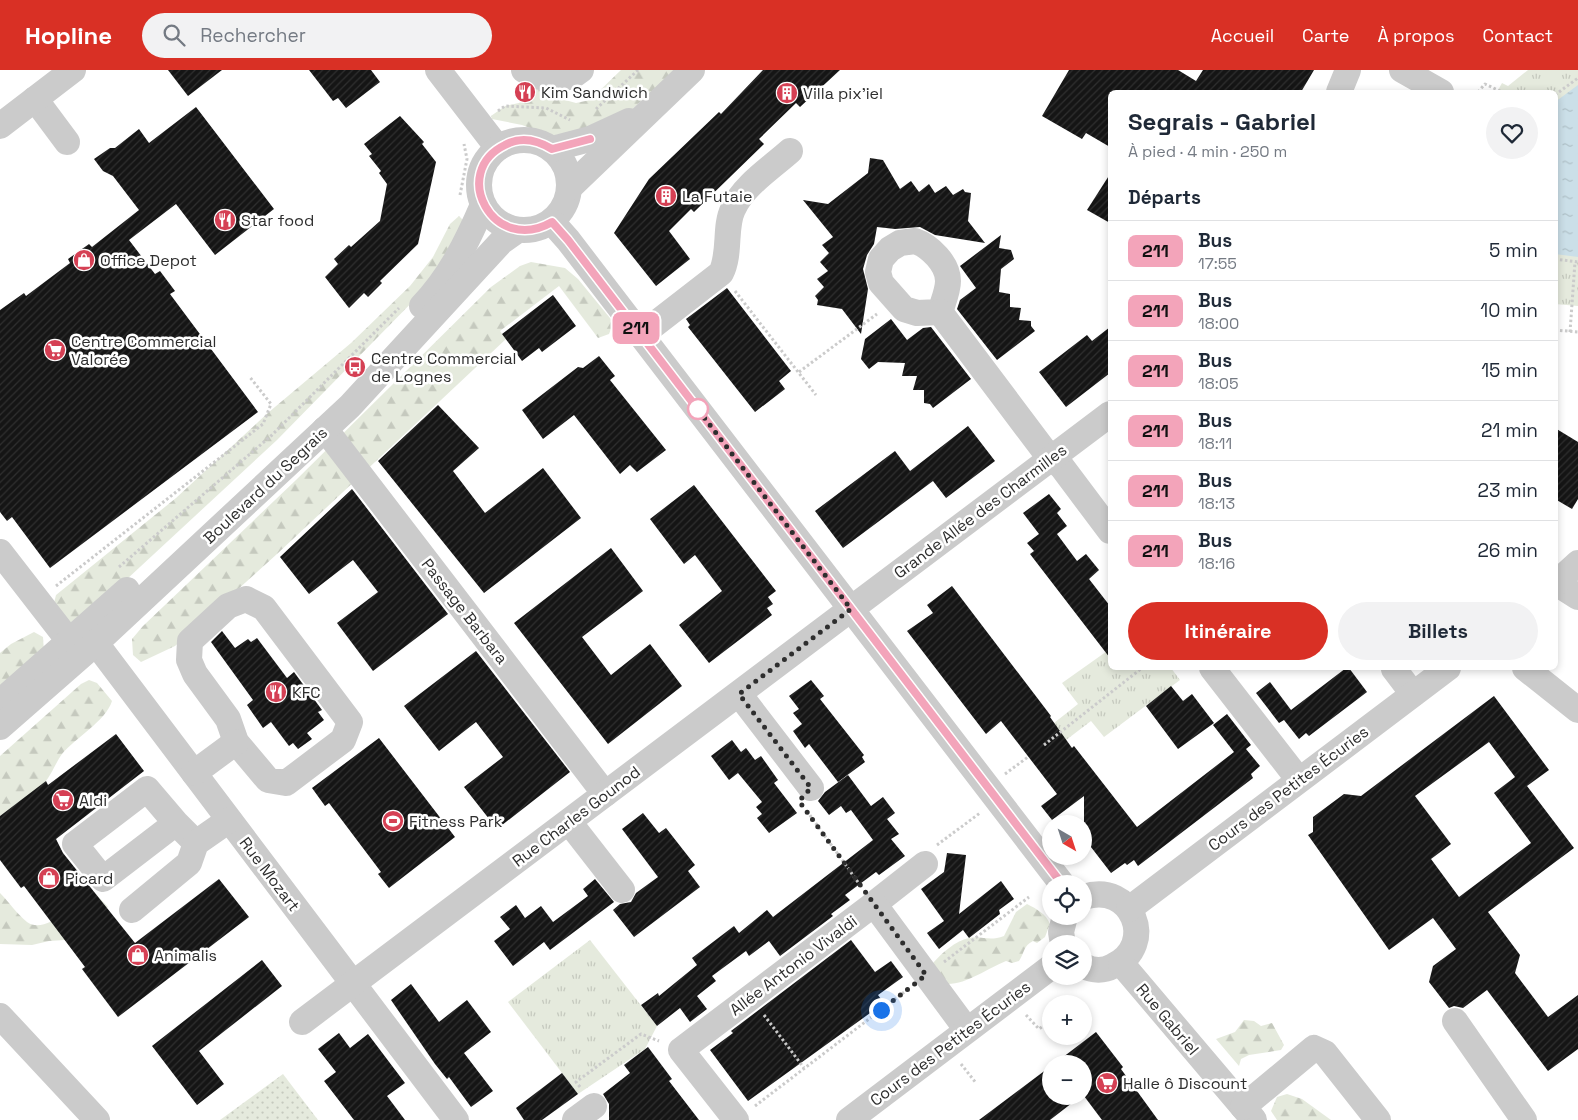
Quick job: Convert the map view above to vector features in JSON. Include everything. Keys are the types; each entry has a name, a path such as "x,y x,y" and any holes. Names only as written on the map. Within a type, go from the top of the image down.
{"street":[{"path":"11,125 35,99 73,70"},
{"path":"438,70 498,148"},
{"path":"524,70 532,75 554,80 575,75 581,70"},
{"path":"570,187 692,70"},
{"path":"1340,90 1348,70"},
{"path":"1402,70 1437,90"},
{"path":"552,149 590,139 623,125 663,98"},
{"path":"35,99 67,142"},
{"path":"525,139 539,142 552,149 562,159 569,173 570,187 567,200 561,212 552,222 541,228 518,230 504,226 472,201 479,193 479,180 488,157 498,148 511,142 525,139"},
{"path":"641,335 721,273 726,264 732,210 746,190 790,151"},
{"name":"Boulevard du Segrais","path":"0,727 83,637 339,392 433,295 464,249 472,201"},
{"path":"552,222 641,335 996,801 1055,875"},
{"name":"Boulevard du Segrais","path":"0,702 83,637 325,429 350,406 437,314 501,242 518,230"},
{"path":"915,242 927,246 942,264 948,280 940,312 916,314 904,309 882,283 878,272 881,259 890,249 900,243 915,242"},
{"path":"940,312 1043,449 1062,467 1108,528"},
{"name":"Grande Allée des Charmilles","path":"851,609 1108,416"},
{"name":"Passage Barbara","path":"325,429 605,794"},
{"name":"Rue Mozart","path":"0,552 38,602 83,637 194,772 456,1120"},
{"path":"1558,581 1578,563"},
{"path":"1558,584 1578,596"},
{"path":"246,600 264,608 350,722 343,740 286,783 268,780 236,742 228,719 195,674 189,660 190,641 228,606 246,600"},
{"name":"Rue Charles Gounod","path":"302,1022 851,609"},
{"path":"1214,670 1298,780"},
{"path":"1395,670 1413,694"},
{"name":"Cours des Petites Écuries","path":"1129,909 1445,670"},
{"path":"1528,670 1578,710"},
{"path":"739,694 811,788"},
{"path":"194,772 236,742"},
{"path":"132,910 189,863 196,843 229,820"},
{"path":"569,822 622,890"},
{"path":"176,823 196,843"},
{"path":"874,904 925,864"},
{"path":"1092,896 1104,894 1122,902 1129,909 1135,920 1136,937 1130,954 1121,963 1099,970 1092,968"},
{"name":"Allée Antonio Vivaldi","path":"681,1050 874,904 967,1030"},
{"name":"Rue Gabriel","path":"1121,963 1248,1114"},
{"name":"Cours des Petites Écuries","path":"849,1120 1042,974"},
{"path":"0,1016 97,1120"},
{"path":"1455,1021 1524,1120"},
{"path":"1248,1114 1314,1048 1325,1053 1378,1120"},
{"path":"681,1050 741,1116"}],"path":[{"path":"593,111 638,70"},
{"path":"1558,93 1578,78"},
{"path":"1480,90 1485,84 1498,90"},
{"path":"472,201 463,137 505,106 546,108 571,120"},
{"path":"1558,259 1577,262 1570,332"},
{"path":"721,273 816,394"},
{"path":"799,372 896,300"},
{"path":"114,571 272,435 404,303"},
{"path":"1558,330 1578,332"},
{"path":"38,602 263,424 271,404 249,376"},
{"path":"1044,745 1139,670"},
{"path":"811,788 799,801 874,904"},
{"path":"925,864 925,854 996,801"},
{"path":"741,1116 1029,897"},
{"path":"750,997 804,1068"},
{"path":"1026,1014 1038,1029 1042,1026"},
{"path":"585,1113 576,1082 641,1034 681,1050"},
{"path":"961,1063 976,1083"}],"green space":[{"path":"621,70 675,70 627,114 610,124 551,136 522,125 492,119 491,116 505,106 519,103 531,95 524,85 528,82 539,86 547,95 576,103 590,100"},
{"path":"1528,70 1578,70 1578,306 1558,304 1558,90 1498,90 1502,83 1508,86"},
{"path":"459,216 462,219 462,225 424,290 277,440 99,605 74,623 68,623 54,603 56,595 176,498 269,412 351,343 410,286 433,257 450,224"},
{"path":"531,262 565,268 578,279 610,318 613,324 609,334 598,338 559,286 500,331 506,339 277,554 175,646 141,662 133,655 132,639 143,626 296,480 491,287 520,266"},
{"path":"34,632 43,637 44,652 0,694 0,653 11,644"},
{"path":"1108,650 1108,670 1172,670 1180,680 1104,737 1091,721 1049,753 1054,723 1078,704 1062,683"},
{"path":"89,680 97,683 112,701 109,708 97,722 62,754 44,783 0,816 0,756 81,684"},
{"path":"94,892 108,907 65,940 32,945 0,944 0,893 23,919 34,925 42,925 60,917"},
{"path":"1027,904 1042,913 1042,925 1050,925 1046,935 1042,935 1042,939 1037,943 1033,941 1027,945 1019,961 1012,963 1006,961 969,979 954,984 946,984 933,963 940,955 954,945 974,937 998,938 1004,936 1016,912"},
{"path":"590,940 657,1026 645,1049 578,1094 508,1002"},
{"path":"1244,1020 1254,1021 1261,1026 1272,1023 1284,1045 1281,1050 1249,1055 1241,1059 1239,1066 1216,1039 1235,1032"},
{"path":"283,1074 318,1120 220,1120"},
{"path":"1287,1094 1302,1099 1331,1120 1277,1120 1271,1111 1277,1097"}],"water":[{"path":"1578,85 1578,257 1558,254 1558,100"}],"building":[{"path":"168,70 222,70 188,96"},
{"path":"309,70 371,70 380,82 346,108 338,98 333,101"},
{"name":"La Futaie","path":"763,70 840,70 800,107 796,103 759,139 764,144 694,212 691,209 669,231 690,259 656,286 614,233 649,179 719,112 721,114"},
{"path":"1069,70 1178,70 1196,81 1203,70 1314,70 1302,90 1108,90 1108,146 1086,133 1082,139 1042,116"},
{"path":"196,107 274,209 215,255 176,204 129,240 155,274 160,271 175,291 170,294 258,412 50,568 12,517 7,521 0,512 0,310 24,293 26,296 70,263 68,259 89,244 92,247 139,210 113,176 103,171 94,159 110,148 115,148 139,129 149,143"},
{"path":"400,116 424,142 422,144 436,162 418,244 380,281 382,283 368,297 364,293 349,308 325,277 338,264 334,259 349,245 351,247 380,221 387,184 379,173 381,171 369,156 372,154 364,144"},
{"path":"870,158 883,160 900,189 911,181 919,192 929,184 935,193 946,186 953,195 963,189 965,192 971,193 968,221 985,243 935,235 920,227 895,229 877,227 874,244 867,255 863,269 868,289 861,334 842,309 817,305 818,300 815,296 824,287 817,279 828,271 820,262 829,253 822,245 833,237 803,200 828,204 868,173"},
{"path":"1108,177 1108,222 1087,210"},
{"path":"1001,235 999,248 1011,250 1014,259 1001,269 999,292 1010,294 1010,307 1021,308 1019,320 1031,321 1031,326 1035,331 997,360 957,309 960,300 976,288 960,266"},
{"path":"727,288 791,371 779,381 785,389 755,412 688,327 690,325 686,319"},
{"path":"553,295 576,326 542,352 539,348 522,361 502,334"},
{"path":"891,319 907,340 923,328 931,327 971,379 933,408 930,404 924,403 924,390 913,390 917,376 902,376 905,363 878,362 869,369 861,359 865,339"},
{"path":"1108,329 1108,375 1066,407 1039,372 1087,335 1092,341"},
{"path":"599,356 615,376 610,380 666,450 637,472 630,465 620,474 574,415 543,439 522,410 578,367 583,368"},
{"path":"438,405 479,448 453,471 485,513 543,468 581,518 484,593 378,461"},
{"path":"968,426 995,461 946,498 933,481 843,548 815,511 895,451 910,471"},
{"path":"1558,430 1578,442 1578,499 1572,509 1558,501"},
{"path":"694,485 776,591 768,597 773,604 767,608 772,615 709,663 679,625 722,591 695,555 684,564 650,519"},
{"path":"352,489 448,614 373,671 337,623 378,592 353,560 309,594 280,557"},
{"path":"1049,494 1061,509 1057,513 1067,526 1057,534 1077,561 1086,554 1099,570 1089,579 1108,603 1108,655 1030,554 1034,551 1027,543 1039,534 1023,513"},
{"path":"611,548 643,591 582,637 611,675 650,644 682,686 608,744 514,623"},
{"path":"952,586 1051,716 1072,748 1074,746 1137,827 1234,752 1213,725 1227,714 1251,745 1246,749 1260,766 1251,774 1253,778 1138,866 1134,860 1127,865 1125,863 1111,873 1092,848 1092,815 1084,815 1084,796 1059,815 1048,815 1041,806 1057,794 1001,721 986,734 907,631 933,613 927,605"},
{"name":"KFC","path":"222,631 235,648 248,639 251,642 257,638 287,678 294,672 322,710 318,712 324,720 307,733 312,739 298,749 293,743 289,746 271,722 263,728 247,705 253,700 211,642"},
{"path":"476,651 570,772 497,829 464,787 503,757 476,722 439,751 404,706"},
{"path":"1343,670 1350,670 1367,692 1309,736 1306,733 1299,739 1284,720 1279,723 1256,693 1270,682 1291,710"},
{"path":"811,680 824,696 820,699 864,755 862,757 865,762 838,782 809,744 805,748 793,731 802,724 793,713 799,709 789,696"},
{"path":"1171,686 1183,701 1192,694 1214,723 1178,749 1146,706"},
{"path":"1494,696 1549,770 1527,786 1574,848 1488,912 1520,955 1515,973 1548,1017 1578,995 1578,1049 1548,1071 1487,990 1463,1008 1454,1006 1449,1008 1429,982 1433,966 1456,949 1433,918 1389,950 1308,835 1313,832 1313,817 1344,794 1361,796","holes":["1489,742 1515,777 1494,793 1531,843 1459,897 1431,859 1451,844 1415,796"]},
{"path":"116,734 144,771 56,839 63,853 135,943 219,879 249,917 118,1017 82,969 85,967 24,886 21,888 0,860 0,816 46,781 48,785"},
{"name":"Fitness Park","path":"379,738 455,837 389,888 378,874 381,872 329,803 325,806 312,788"},
{"path":"732,740 741,752 746,748 755,760 761,756 778,780 774,783 797,813 769,833 757,818 762,814 756,807 762,802 738,773 729,780 711,756"},
{"path":"848,775 871,806 883,797 895,813 887,819 899,834 891,839 905,856 879,875 876,872 845,895 850,900 831,914 833,916 780,956 769,941 749,956 746,951 712,976 716,981 697,996 707,1009 690,1022 680,1008 657,1026 641,1005 658,993 659,996 697,965 692,958 734,926 739,933 767,910 773,917 873,840 851,810 846,813 841,806 829,815 818,801 825,792"},
{"path":"643,813 659,833 666,828 695,865 688,871 700,887 634,937 613,910 620,904 631,902 636,893 658,877 622,829"},
{"path":"947,853 966,855 959,914 1001,881 1014,899 999,910 1000,914 969,938 963,930 939,949 927,933 944,921 921,889 944,872"},
{"path":"595,879 614,902 550,950 544,942 513,966 494,941 510,929 500,917 516,905 525,918 541,906 553,922 588,896 583,889"},
{"path":"851,940 875,972 891,961 903,977 878,995 884,1003 748,1101 710,1050 733,1033 731,1031"},
{"path":"262,960 282,986 199,1051 224,1084 197,1105 152,1046"},
{"path":"411,984 439,1022 467,1000 491,1032 464,1053 493,1091 471,1107 449,1077 447,1079 435,1064 391,1000"},
{"path":"1096,1032 1123,1067 1121,1069 1158,1120 1102,1120 1091,1105 1092,1055 1066,1055 1079,1045 1092,1045 1092,1035"},
{"path":"339,1033 350,1048 368,1034 405,1083 387,1096 405,1120 354,1120 324,1081 336,1072 318,1049"},
{"path":"648,1047 672,1079 669,1081 699,1120 609,1120 609,1104 603,1094 630,1073 624,1065"},
{"path":"562,1073 578,1094 542,1120 524,1120 516,1108"},
{"path":"1042,1073 1042,1105 1069,1105 1050,1120 979,1120"}],"bus line":[{"name":"211","path":"590,139 552,149 539,142 525,139 511,142 498,148 488,157 482,168 479,180 479,193 483,205 492,217 504,226 518,230 530,230 541,228 552,222 568,240 996,801 1055,875"}],"place":[{"name":"Kim Sandwich","path":"525,92"},
{"name":"Villa pix'iel","path":"787,93"},
{"name":"La Futaie","path":"666,196"},
{"name":"Star food","path":"225,220"},
{"name":"Office Depot","path":"84,260"},
{"name":"Centre Commercial Valorée","path":"55,350"},
{"name":"Centre Commercial de Lognes","path":"355,367"},
{"name":"KFC","path":"276,692"},
{"name":"Aldi","path":"63,800"},
{"name":"Fitness Park","path":"393,821"},
{"name":"Picard","path":"49,878"},
{"name":"Animalis","path":"138,955"},
{"name":"Halle ô Discount","path":"1107,1083"}],"route":[{"path":"698,409 693,403 851,609 739,694 811,788 799,801 926,975 881,1010"}]}
